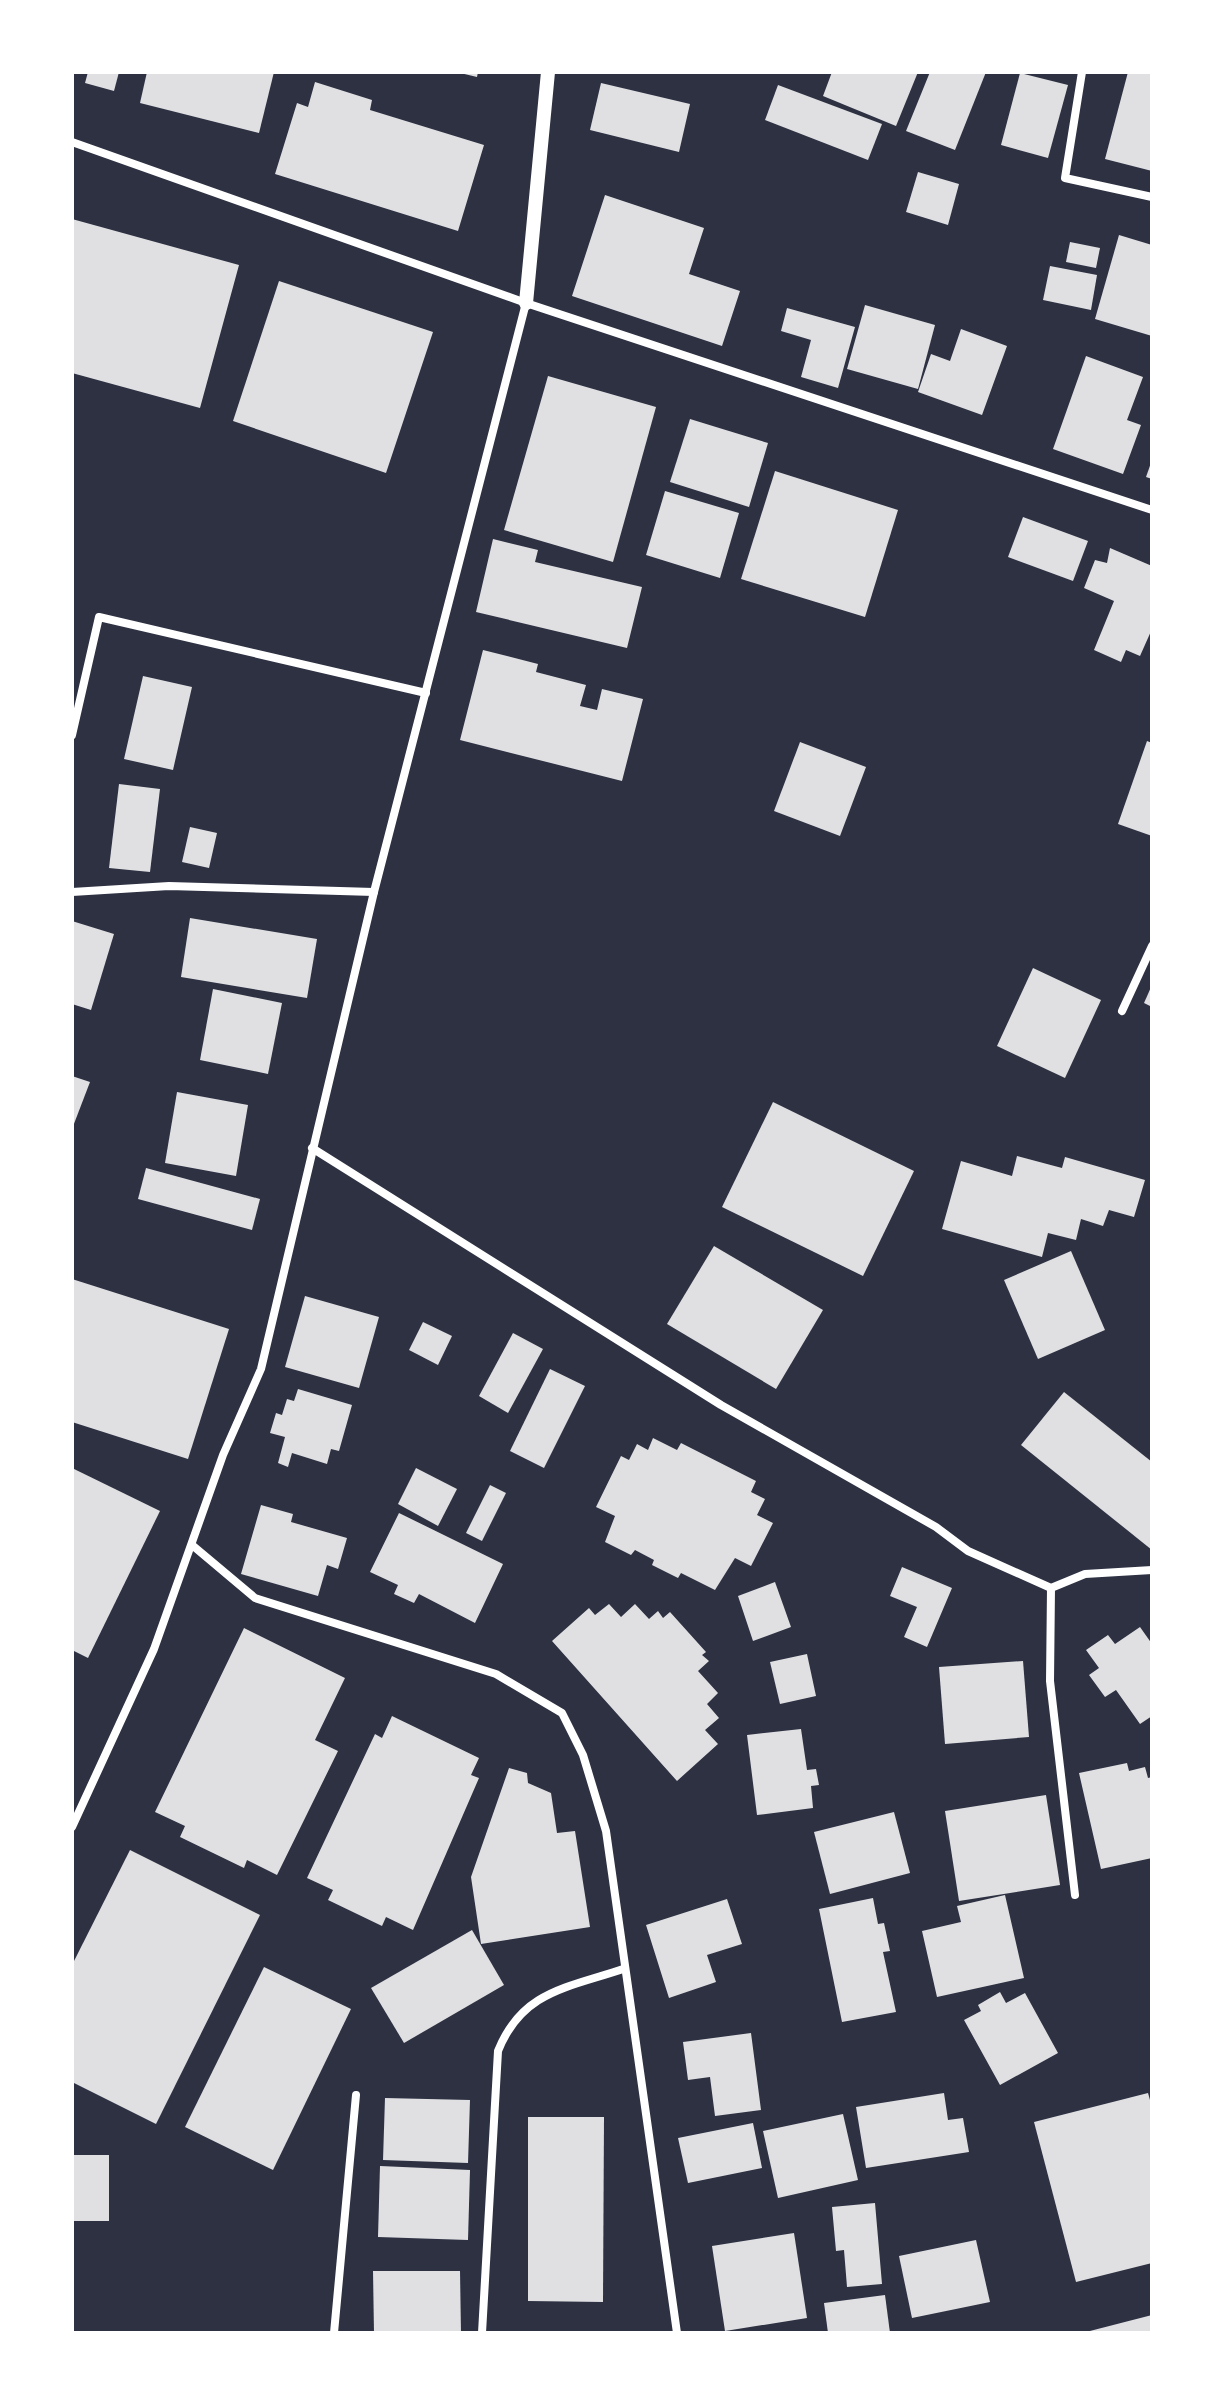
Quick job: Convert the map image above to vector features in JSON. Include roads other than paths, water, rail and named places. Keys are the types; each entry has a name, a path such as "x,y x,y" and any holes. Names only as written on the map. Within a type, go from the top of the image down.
{"street":[{"path":"72,1827 154,1649 223,1455 261,1369 374,892 526,303 548,72"},
{"path":"1082,72 1065,178 1152,197"},
{"path":"72,142 526,303 1152,510"},
{"path":"72,735 99,617 426,693"},
{"path":"72,892 169,886 374,892"},
{"path":"1122,1011 1152,946"},
{"path":"312,1148 721,1405 936,1527 968,1551 1051,1588 1085,1574 1152,1570"},
{"path":"192,1545 255,1598 496,1674 562,1713 583,1755 606,1831 623,1969 677,2333"},
{"path":"1051,1588 1050,1681 1075,1895"},
{"path":"482,2333 498,2051 508,2025 535,1998 623,1969"},
{"path":"334,2333 356,2095"}]}
